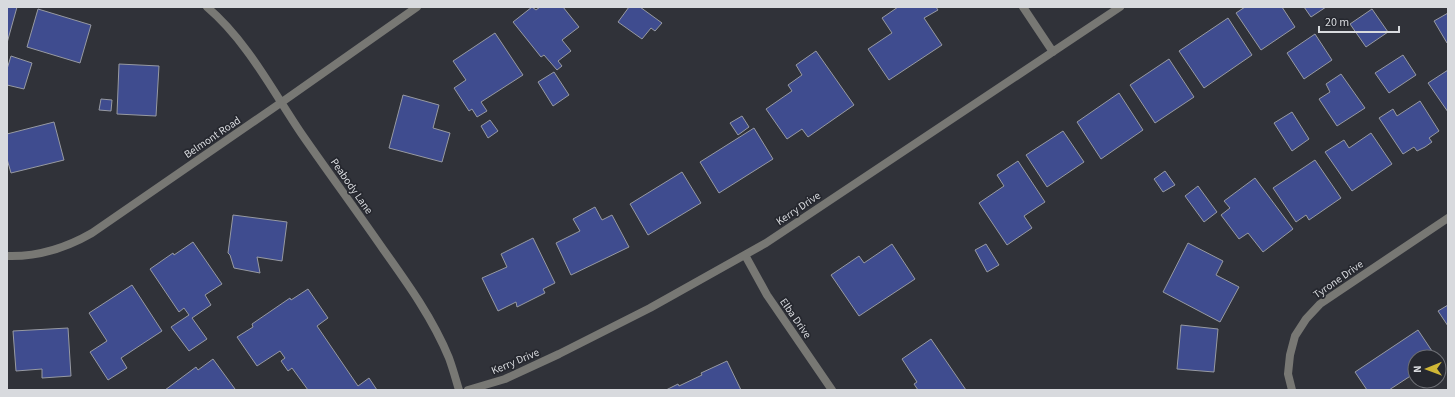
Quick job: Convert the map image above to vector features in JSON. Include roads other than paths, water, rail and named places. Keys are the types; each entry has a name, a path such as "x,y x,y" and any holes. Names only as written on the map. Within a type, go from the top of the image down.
{"street":[{"name":"Peabody Lane","path":"207,7 237,38 282,102 300,131 409,285 430,320 448,358 459,390"},
{"name":"Belmont Road","path":"7,256 45,253 77,242 92,233 417,7"},
{"path":"1023,7 1053,52"},
{"name":"Kerry Drive","path":"468,390 505,379 559,354 650,308 766,243 1120,7"},
{"name":"Tyrone Drive","path":"1292,390 1288,374 1290,355 1295,336 1306,319 1320,304 1448,218"},
{"name":"Elba Drive","path":"745,255 767,295 832,390"}]}
